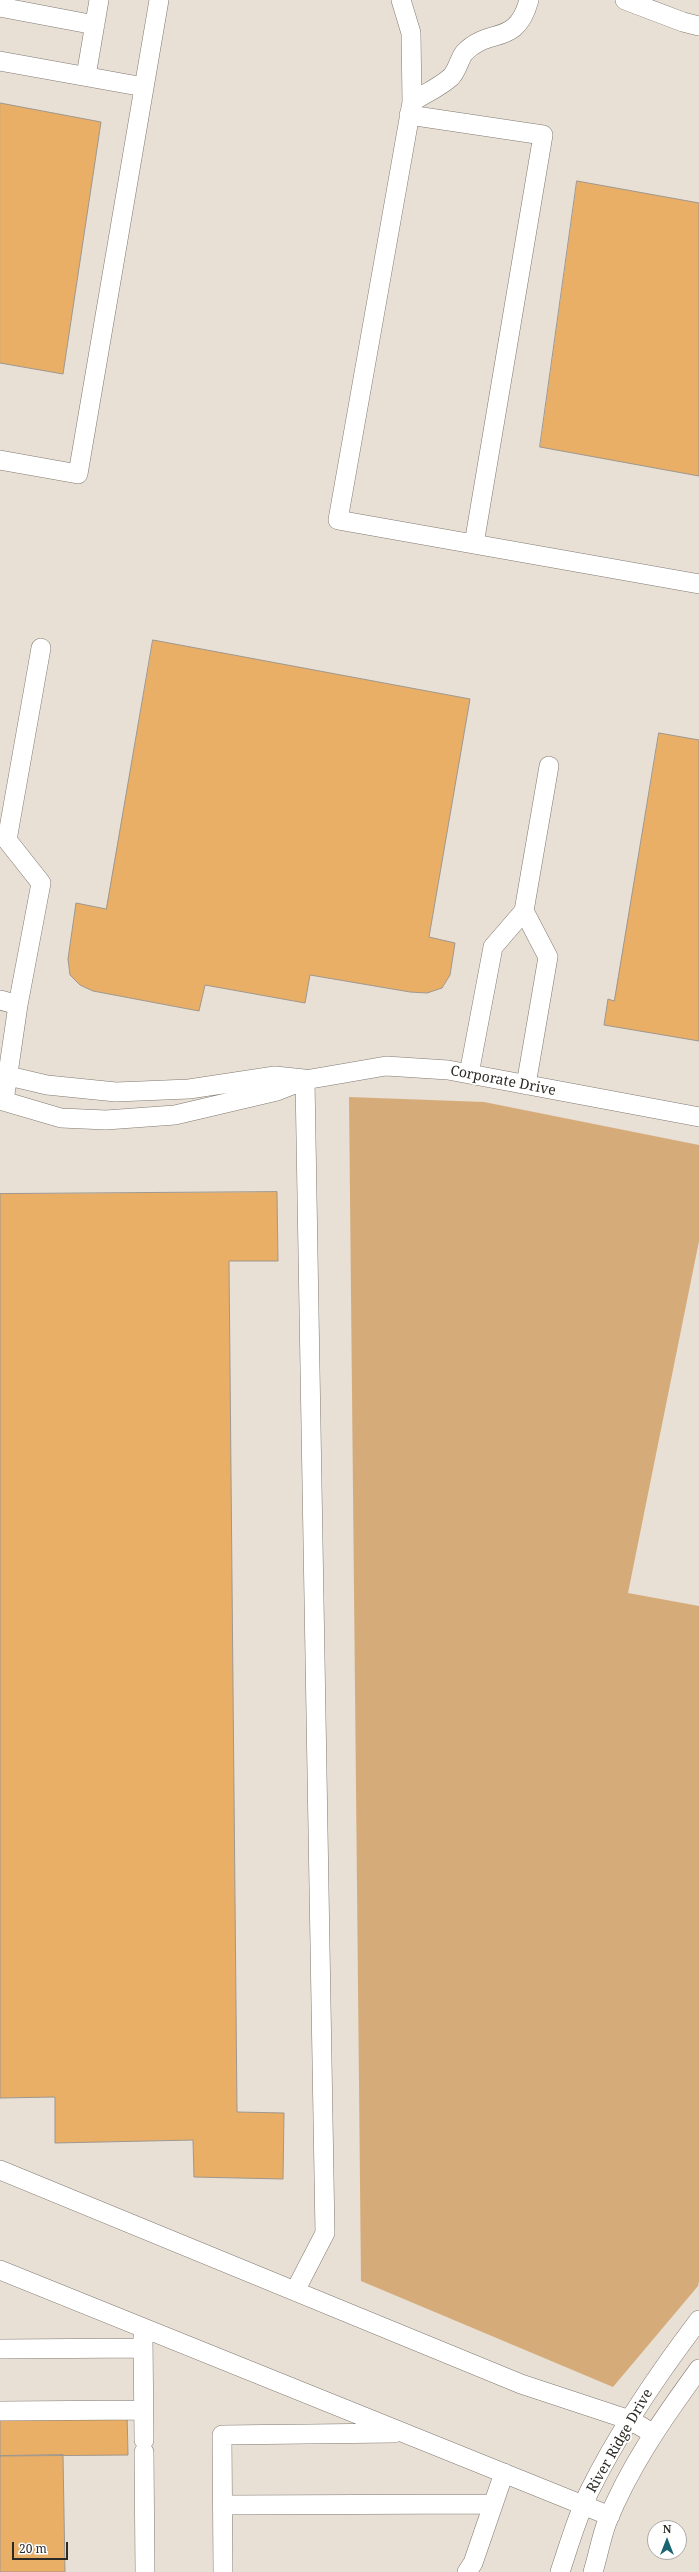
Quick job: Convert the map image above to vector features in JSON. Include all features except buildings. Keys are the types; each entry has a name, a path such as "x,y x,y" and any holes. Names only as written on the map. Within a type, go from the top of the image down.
{"street":[{"path":"86,76 99,0"},
{"path":"0,460 78,474 159,0"},
{"path":"401,0 411,33 410,108 338,520 699,584"},
{"path":"410,108 452,77 465,53 489,38 512,31 525,15 529,0"},
{"path":"625,0 683,22 699,26"},
{"path":"0,7 95,25"},
{"path":"0,61 144,87"},
{"path":"410,108 543,135 474,544"},
{"path":"2,1101 3,1075 41,883 4,844 41,648"},
{"path":"469,1074 493,947 524,911 549,766"},
{"path":"524,911 548,957 526,1085"},
{"path":"0,1000 18,1005"},
{"name":"Corporate Drive","path":"2,1101 61,1118 106,1120 175,1115 277,1091 305,1080 386,1066 448,1070 699,1117"},
{"name":"Corporate Drive","path":"3,1075 47,1085 116,1092 188,1089 275,1076 305,1080"},
{"path":"295,2291 325,2233 305,1080"},
{"path":"0,2170 521,2384 630,2420 654,2434"},
{"path":"0,2270 9,2278 143,2326 610,2516"},
{"name":"River Ridge Drive","path":"560,2572 583,2505 630,2420 666,2365 699,2320"},
{"path":"143,2326 145,2572"},
{"path":"0,2349 142,2348"},
{"name":"River Ridge Drive","path":"593,2572 610,2516 619,2494 654,2434 699,2368"},
{"path":"0,2411 144,2410"},
{"path":"223,2572 222,2435 404,2432"},
{"path":"467,2572 473,2563 492,2504 504,2473"},
{"path":"223,2505 492,2504"}],"shaded area":[{"path":"349,1097 484,1102 699,1145 699,1241 628,1593 699,1606 699,2281 698,2286 613,2387 361,2281"}]}
